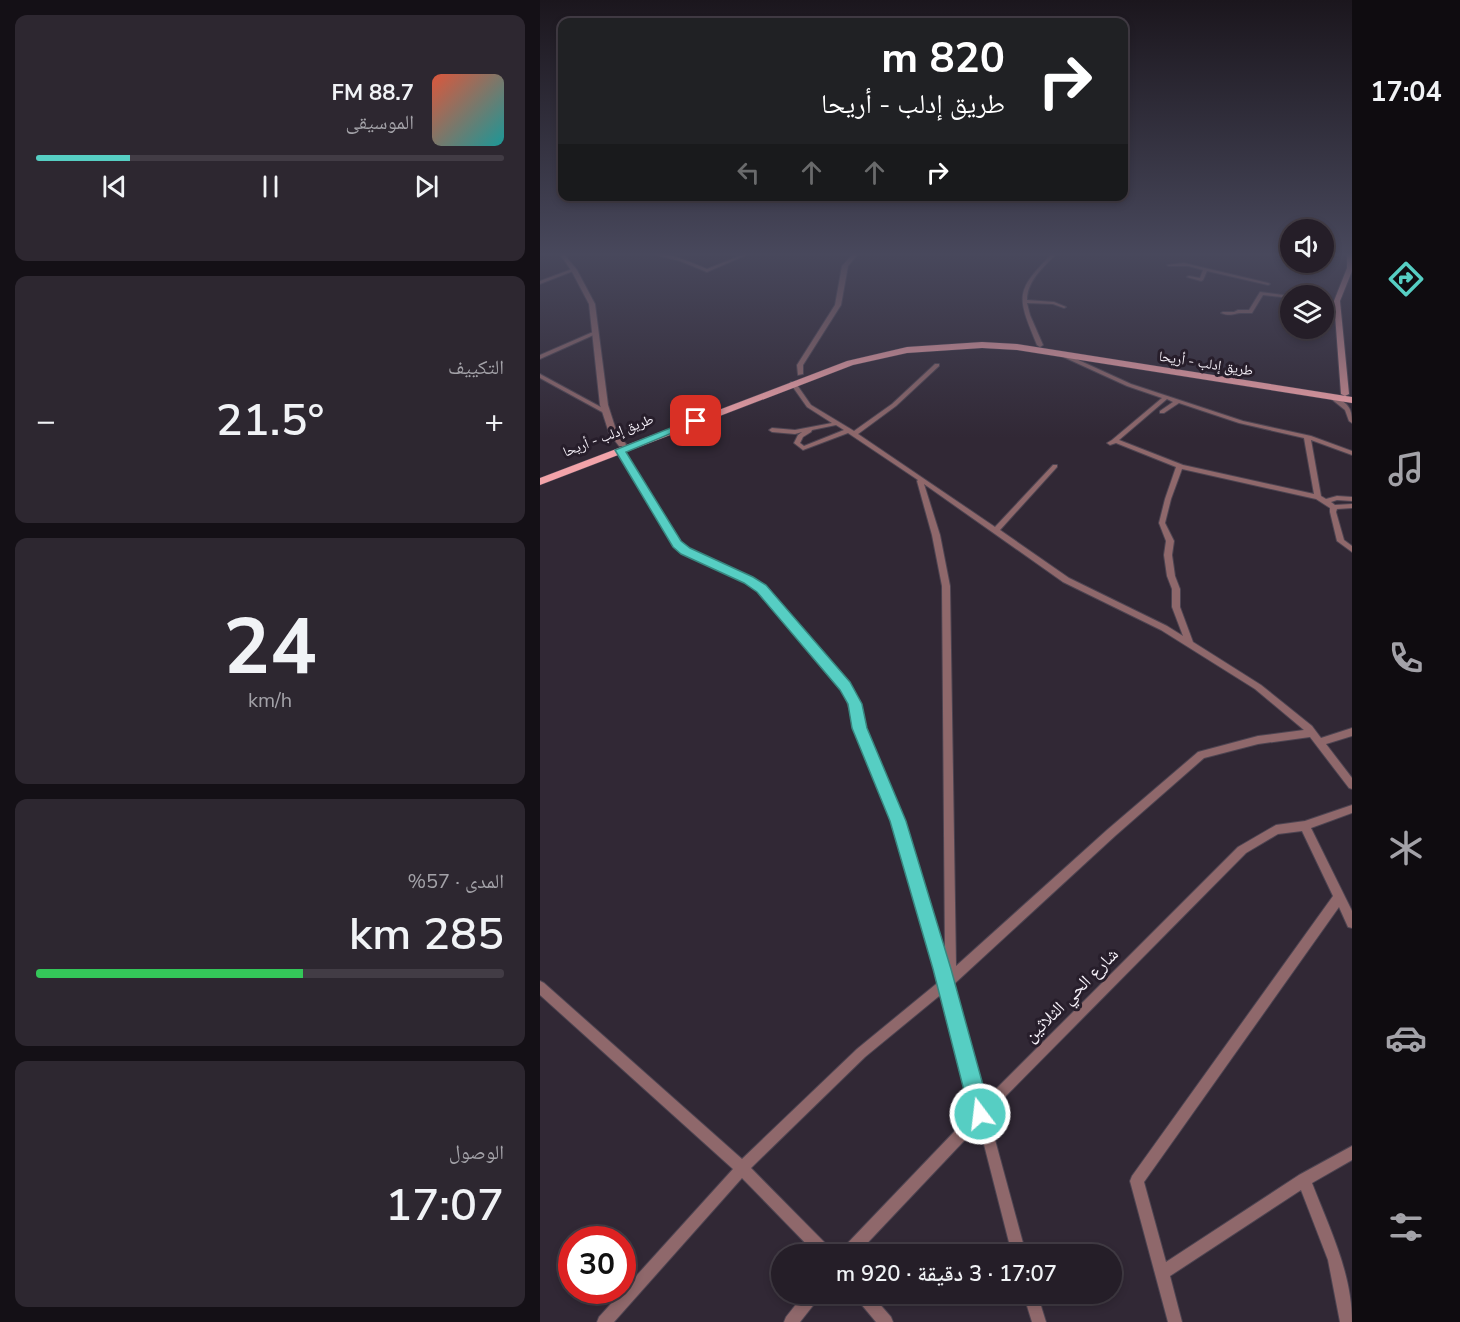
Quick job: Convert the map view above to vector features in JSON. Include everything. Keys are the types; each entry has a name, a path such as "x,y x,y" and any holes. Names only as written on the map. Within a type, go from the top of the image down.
{"main road":[{"path":"1338,315 1350,396"},
{"name":"طريق إدلب - أريحا","path":"540,482 800,374 884,349 950,340 990,340 1040,345 1294,388 1332,397 1350,396"},
{"name":"طريق إدلب - أريحا","path":"713,411 850,363 907,350 982,345 1061,354 1350,396"},
{"name":"طريق إدلب - أريحا","path":"540,475 621,447"}],"street":[{"path":"593,315 600,383 613,433 677,544 686,551 761,588 845,686 855,704 859,728 898,821 949,981"},
{"path":"800,374 800,365 832,315"},
{"path":"1029,315 1040,345"},
{"path":"540,357 595,333"},
{"path":"1061,354 1110,378 1241,422 1307,437 1352,453"},
{"path":"809,430 800,436 797,443 803,448 851,432 900,399 937,365"},
{"path":"540,376 606,412"},
{"path":"793,383 809,406 1014,542 1066,580 1141,616 1258,687 1286,708 1315,738 1352,785"},
{"path":"1166,397 1112,442 1181,467 1318,497 1334,507 1352,506"},
{"path":"1332,397 1348,409 1352,421"},
{"path":"1162,411 1179,401"},
{"path":"772,430 795,432 835,424"},
{"path":"1307,437 1318,497"},
{"path":"995,531 1055,466"},
{"path":"1181,467 1168,499 1163,527 1170,541 1168,555 1171,576 1176,589 1176,607 1190,645"},
{"path":"920,480 936,535 946,586 951,1005 1015,1244"},
{"path":"1327,501 1337,498 1352,499"},
{"path":"1334,507 1333,512 1341,541 1352,550"},
{"path":"604,1322 742,1168 861,1053 949,981 1110,833 1201,755 1258,740 1315,738 1352,732"},
{"name":"شارع الحي الثلاثين","path":"856,1244 980,1114 1242,850 1276,830 1305,826 1352,809"},
{"path":"1305,826 1352,923"},
{"path":"1175,1322 1137,1181 1339,897"},
{"path":"540,987 742,1168 816,1244"},
{"path":"1161,1274 1304,1180 1352,1153"},
{"path":"1304,1180 1335,1260 1347,1322"},
{"path":"791,1322 805,1304"},
{"path":"870,1304 886,1322"},
{"path":"1033,1304 1039,1322"}],"route":[{"path":"696,421 620,450 650,503 677,544 686,551 761,588 778,605 845,686 855,704 859,728 898,821 942,969 980,1114"}]}
